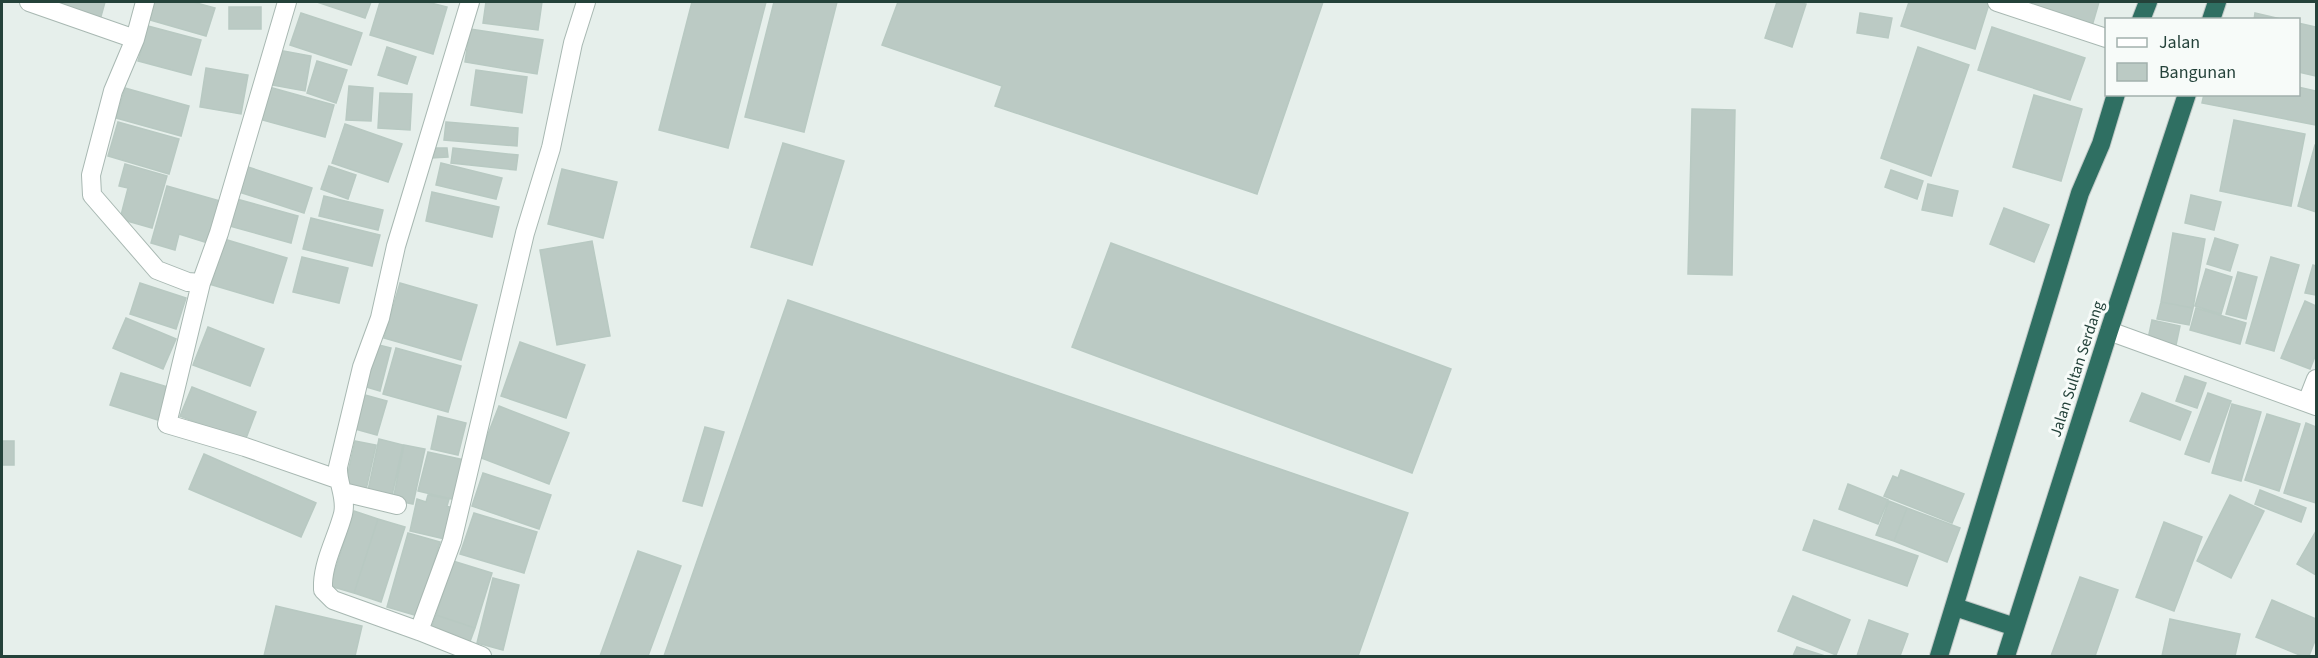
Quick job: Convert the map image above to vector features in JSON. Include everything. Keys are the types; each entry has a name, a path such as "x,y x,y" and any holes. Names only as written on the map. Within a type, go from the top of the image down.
{"highway":[{"path":"2142,18 2148,2"},
{"path":"2212,18 2217,2"},
{"path":"1939,657 2080,193 2101,144 2115,96"},
{"name":"Jalan Sultan Serdang","path":"2006,657 2186,96"},
{"path":"1955,607 2015,627"}],"street":[{"path":"28,2 135,39"},
{"path":"145,2 135,39 113,92 91,175 92,195 157,270 188,282 201,283"},
{"path":"287,2 219,233 201,283 167,424 245,447 340,485 398,505"},
{"path":"470,2 396,246 380,318 362,367 338,466 342,514 323,577 323,590 333,600 482,657"},
{"path":"419,631 452,541 525,233 551,148 573,43 586,2"},
{"path":"1997,2 2105,38"},
{"path":"2109,331 2312,404 2316,379"}],"building":[{"path":"60,2 105,2 100,20 58,8"},
{"path":"155,2 193,2 215,8 206,36 150,20"},
{"path":"317,2 371,2 365,18"},
{"path":"380,2 427,2 447,7 433,54 370,35"},
{"path":"486,2 542,2 538,30 483,23"},
{"path":"692,2 766,2 728,148 659,130"},
{"path":"774,2 837,2 804,132 745,117"},
{"path":"898,2 1323,2 1257,194 995,106 1002,86 882,45"},
{"path":"1777,2 1806,4 1792,47 1765,38"},
{"path":"1909,2 1989,4 1975,49 1901,26"},
{"path":"2000,2 2099,2 2092,26"},
{"path":"229,7 261,7 261,29 229,29"},
{"path":"301,13 362,33 351,65 290,45"},
{"path":"1860,13 1892,18 1888,38 1857,33"},
{"path":"2255,13 2276,18 2254,18"},
{"path":"2300,23 2316,27 2316,76 2300,72"},
{"path":"148,26 201,40 191,75 138,61"},
{"path":"1992,27 2085,58 2070,100 1978,70"},
{"path":"470,29 543,40 537,74 465,62"},
{"path":"387,47 416,57 407,84 378,75"},
{"path":"1918,47 1969,65 1931,176 1881,158"},
{"path":"278,50 311,56 305,91 272,85"},
{"path":"317,61 347,70 336,103 307,93"},
{"path":"206,68 248,75 241,114 200,107"},
{"path":"476,70 527,77 522,113 471,105"},
{"path":"349,86 373,88 371,121 346,120"},
{"path":"269,87 334,105 325,137 259,119"},
{"path":"2300,87 2316,91 2316,125 2202,103 2204,96 2300,96"},
{"path":"125,88 189,106 181,136 116,118"},
{"path":"380,93 412,94 410,130 378,128"},
{"path":"2034,95 2082,109 2061,181 2013,167"},
{"path":"1692,109 1735,110 1732,275 1688,274"},
{"path":"2234,120 2305,134 2291,206 2220,191"},
{"path":"118,122 179,139 169,174 108,156"},
{"path":"446,122 518,128 517,146 444,140"},
{"path":"345,124 402,144 388,182 332,163"},
{"path":"783,143 844,161 812,265 751,247"},
{"path":"2316,145 2316,212 2298,206"},
{"path":"431,148 447,148 448,157 431,158"},
{"path":"453,148 518,155 516,170 451,163"},
{"path":"441,163 502,178 496,199 436,185"},
{"path":"125,164 167,176 152,228 120,219 128,188 119,186"},
{"path":"245,166 312,188 304,213 236,191"},
{"path":"329,166 356,175 348,199 321,189"},
{"path":"562,169 617,182 603,238 548,224"},
{"path":"1891,170 1923,181 1917,199 1885,187"},
{"path":"1928,184 1958,191 1952,216 1922,210"},
{"path":"167,186 220,201 208,243 179,234 175,250 151,243"},
{"path":"432,192 499,207 492,237 426,221"},
{"path":"2191,195 2221,202 2214,230 2185,223"},
{"path":"324,196 383,210 378,230 319,216"},
{"path":"233,198 298,216 291,243 226,225"},
{"path":"2004,208 2049,225 2034,262 1990,244"},
{"path":"311,218 380,235 372,266 303,249"},
{"path":"2173,233 2205,239 2193,308 2161,302"},
{"path":"2215,238 2238,245 2230,271 2207,264"},
{"path":"224,239 287,258 273,303 209,284"},
{"path":"592,241 610,336 557,345 540,250"},
{"path":"1111,243 1451,369 1412,473 1072,347"},
{"path":"302,257 348,268 339,303 293,292"},
{"path":"2271,257 2299,265 2274,351 2246,343"},
{"path":"2313,265 2316,266 2316,295 2305,293"},
{"path":"2206,269 2232,277 2221,314 2195,306"},
{"path":"2238,272 2257,277 2246,319 2226,314"},
{"path":"140,283 186,298 176,329 130,314"},
{"path":"400,283 477,305 461,360 384,338"},
{"path":"788,300 1408,513 1358,656 664,656"},
{"path":"2305,301 2316,306 2316,354 2310,369 2281,358"},
{"path":"2161,302 2193,308 2189,325 2157,319"},
{"path":"2196,308 2246,323 2240,344 2190,330"},
{"path":"126,318 176,339 163,369 113,348"},
{"path":"2152,320 2180,326 2176,345 2148,339"},
{"path":"208,327 264,349 250,386 193,365"},
{"path":"520,342 585,365 566,418 501,396"},
{"path":"375,344 391,348 380,391 363,386"},
{"path":"396,348 461,366 448,412 383,394"},
{"path":"121,373 171,388 161,421 110,405"},
{"path":"2185,376 2206,383 2197,408 2176,401"},
{"path":"192,387 256,412 245,441 180,416"},
{"path":"2142,393 2191,412 2180,440 2130,421"},
{"path":"2208,393 2231,401 2209,462 2185,454"},
{"path":"365,395 387,401 377,435 355,429"},
{"path":"2232,404 2261,412 2241,481 2212,473"},
{"path":"499,406 569,433 549,484 479,457"},
{"path":"2267,414 2300,424 2279,491 2245,480"},
{"path":"438,416 466,423 458,455 431,449"},
{"path":"2306,423 2316,427 2316,503 2284,493"},
{"path":"705,427 724,432 702,506 683,501"},
{"path":"379,439 403,445 391,500 367,495"},
{"path":"2,441 14,441 14,465 2,465"},
{"path":"355,441 376,445 366,490 345,486"},
{"path":"404,445 425,449 413,504 393,500"},
{"path":"428,452 465,460 456,500 418,491"},
{"path":"204,454 316,503 301,537 189,489"},
{"path":"1901,470 1964,494 1952,523 1884,496 1893,476 1898,478"},
{"path":"483,473 551,495 539,529 472,506"},
{"path":"1848,484 1888,500 1878,524 1839,509"},
{"path":"2260,490 2306,508 2301,522 2255,504"},
{"path":"428,495 449,499 447,506 452,508 445,539 410,531 417,499 426,502"},
{"path":"2230,495 2264,511 2231,578 2197,561"},
{"path":"1889,501 1907,508 1894,541 1876,535"},
{"path":"1907,508 1960,528 1947,562 1894,541"},
{"path":"354,511 378,519 354,593 330,586"},
{"path":"474,513 537,532 524,573 460,554"},
{"path":"378,519 405,527 381,602 354,593"},
{"path":"1814,520 1918,556 1907,586 1803,550"},
{"path":"2164,522 2202,537 2174,611 2136,597"},
{"path":"2316,531 2316,575 2297,564"},
{"path":"408,533 440,542 418,616 387,607"},
{"path":"638,551 681,566 648,656 600,656"},
{"path":"453,561 492,573 475,628 436,615"},
{"path":"2080,577 2118,590 2095,656 2051,656"},
{"path":"493,578 519,585 503,650 477,643"},
{"path":"1793,596 1850,620 1836,655 1778,631"},
{"path":"2272,600 2316,619 2316,638 2309,656 2302,656 2256,637"},
{"path":"276,606 362,626 355,656 264,656"},
{"path":"436,615 475,628 468,647 429,634"},
{"path":"2170,619 2240,634 2235,656 2162,656"},
{"path":"1869,620 1908,634 1900,656 1857,656"},
{"path":"1797,647 1825,656 1793,656"}]}
